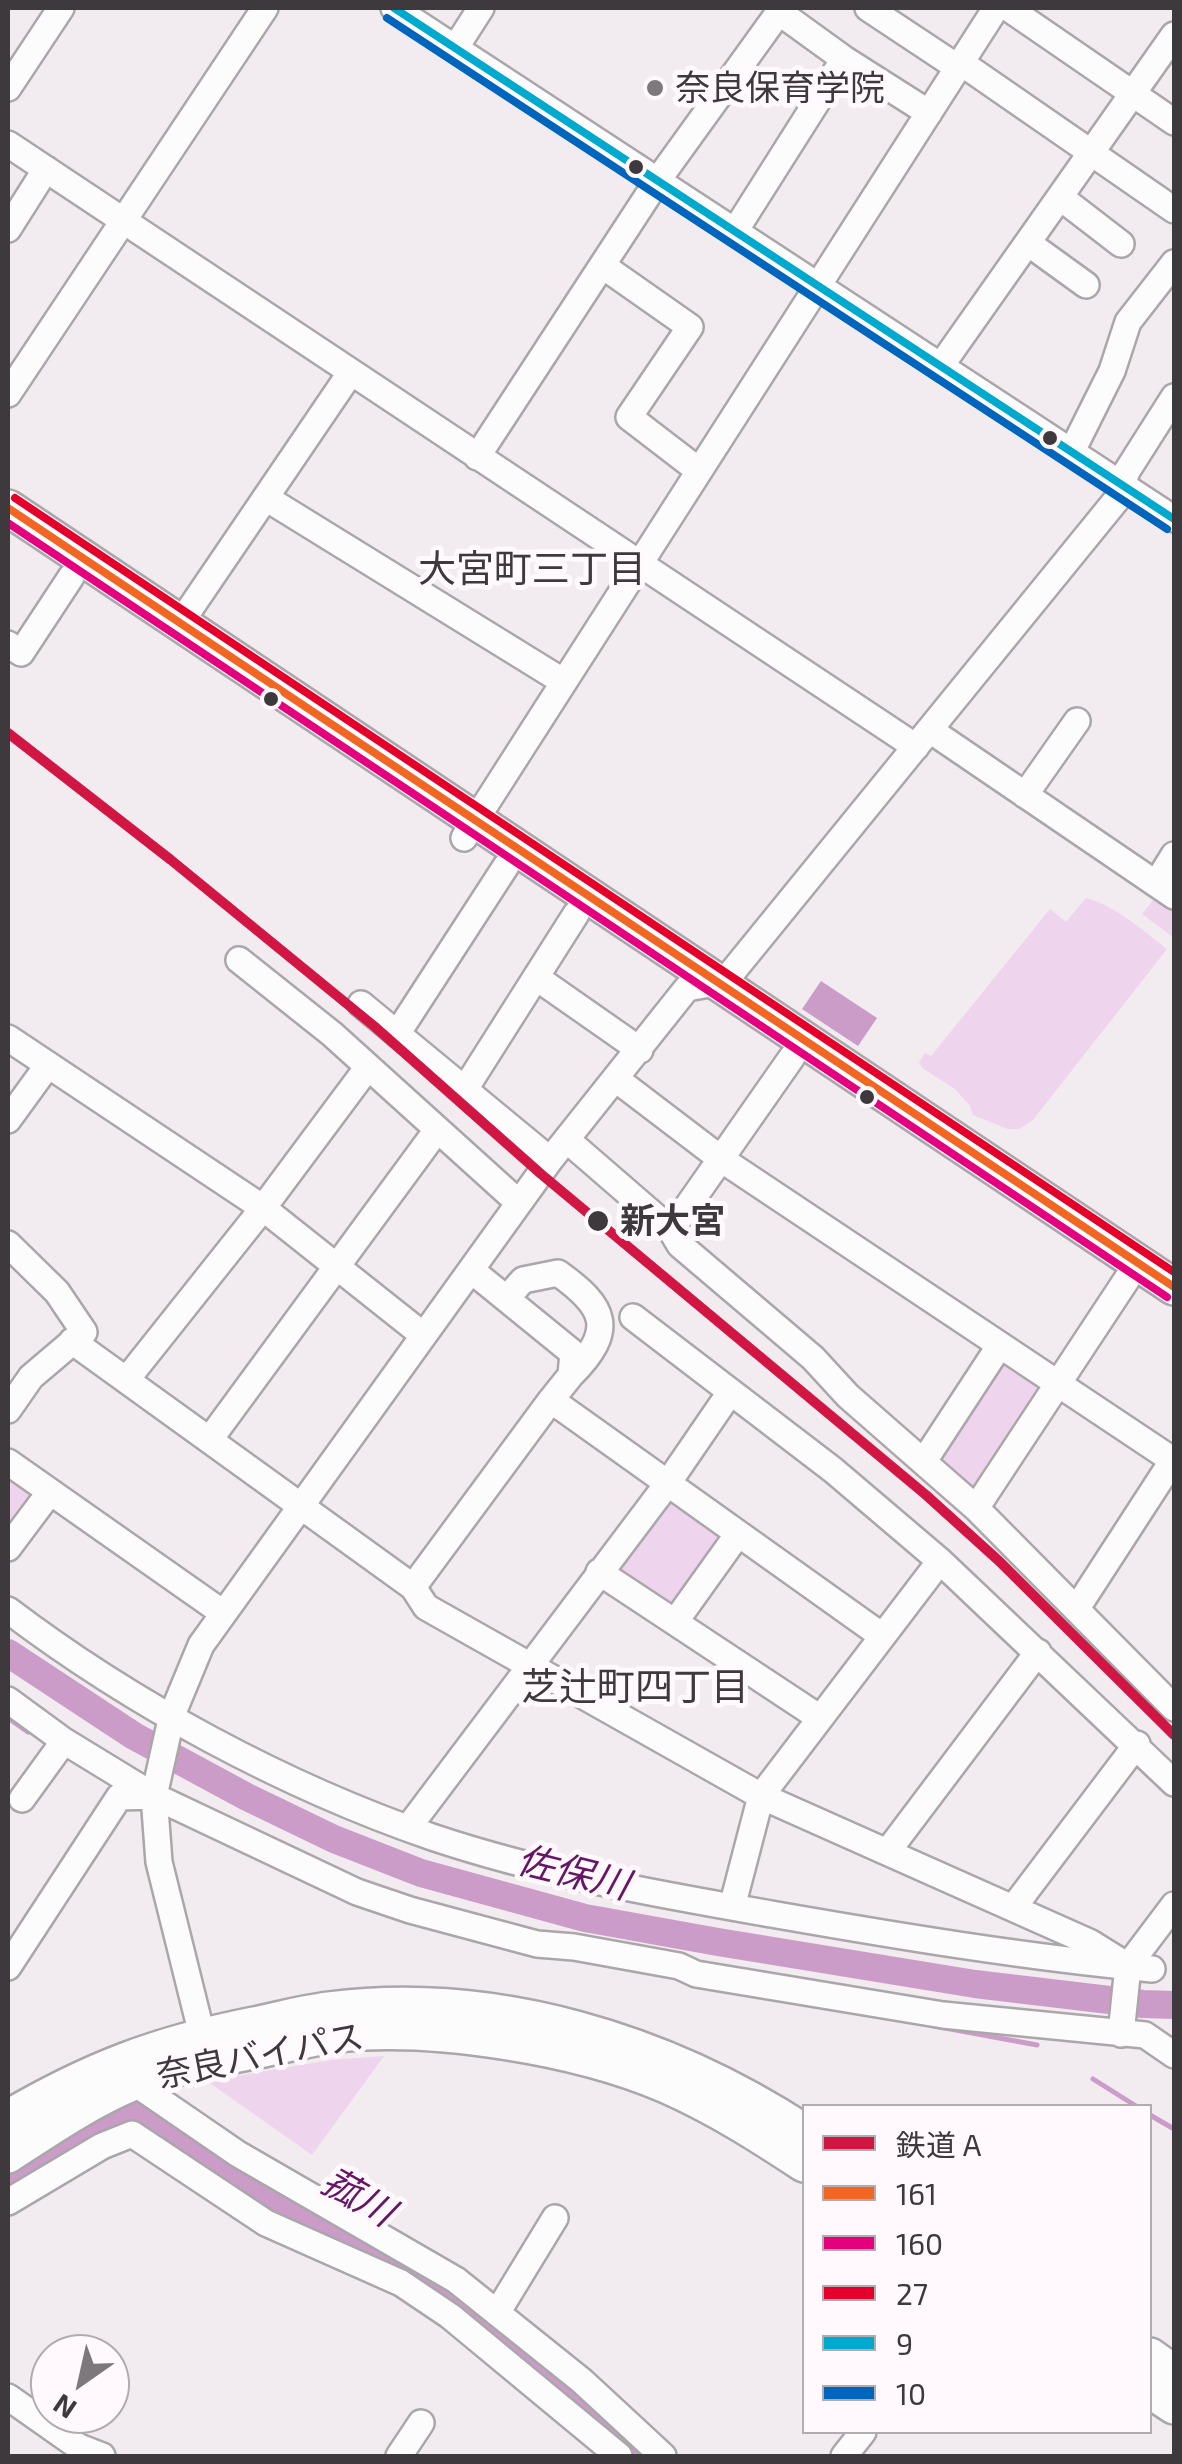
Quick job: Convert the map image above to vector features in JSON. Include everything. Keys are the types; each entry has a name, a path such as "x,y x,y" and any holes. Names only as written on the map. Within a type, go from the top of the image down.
{"highway":[{"path":"8,508 470,829 506,866 576,914 704,985 792,1056 1174,1311"},
{"path":"8,535 470,829 704,985 1174,1287"},
{"name":"奈良バイパス","path":"8,2155 94,2130 133,2082 205,2048 329,2010 424,2006 514,2016 610,2039 684,2066 756,2101 802,2131"},
{"name":"奈良バイパス","path":"8,2118 55,2090 126,2058 338,2034 400,2032 461,2036 588,2058 665,2084 737,2120 802,2163"},
{"path":"1152,2357 1174,2373"},
{"path":"1152,2391 1174,2406"}],"street":[{"path":"8,88 61,8"},
{"path":"8,394 265,8"},
{"path":"394,8 1174,519"},
{"path":"456,48 481,8"},
{"path":"868,8 1092,151 1174,210"},
{"path":"470,829 996,8"},
{"path":"1008,8 1174,122"},
{"path":"477,457 658,180 780,10 844,58 930,112"},
{"path":"940,367 1174,35"},
{"path":"735,231 844,58"},
{"path":"8,144 639,564 923,739 1025,795 1165,890 1174,855"},
{"path":"8,228 46,170"},
{"path":"1060,197 1121,244"},
{"path":"1028,243 1086,285"},
{"path":"1072,451 1112,370 1128,322 1174,263"},
{"path":"602,266 690,327 629,417 698,470"},
{"path":"180,625 350,372"},
{"path":"205,2048 159,1862 155,1789 171,1719 202,1645 559,1150 640,1050 704,985 923,739 1118,498 1127,470 1174,396"},
{"path":"266,498 564,682"},
{"path":"8,644 20,654 71,577"},
{"path":"1025,795 1077,721"},
{"path":"397,1034 506,866"},
{"path":"465,1090 576,914"},
{"path":"240,960 368,1067 519,1204"},
{"path":"538,978 640,1050"},
{"path":"361,1004 465,1090 672,1230 680,1245 814,1358 848,1396 976,1508 1174,1705"},
{"path":"8,1038 263,1208 424,1335"},
{"path":"672,1230 792,1056"},
{"path":"8,1120 48,1065"},
{"path":"127,1380 368,1067"},
{"path":"616,1078 721,1159 1174,1460 1077,1608"},
{"path":"210,1439 437,1130"},
{"path":"8,1244 58,1292 84,1332 32,1377 8,1410"},
{"path":"471,1270 574,1352 571,1375"},
{"path":"413,1587 551,1400 585,1361 601,1327 597,1306 558,1274 523,1280 507,1298"},
{"path":"976,1508 1127,1279"},
{"path":"633,1317 833,1470 940,1560 1174,1783"},
{"path":"72,1341 413,1587 426,1607 761,1796 1091,1943 1136,1969"},
{"path":"924,1461 1000,1345"},
{"path":"408,1828 668,1483 730,1394"},
{"path":"551,1400 882,1636"},
{"path":"8,1462 223,1613"},
{"path":"8,1548 50,1492"},
{"path":"674,1622 738,1534"},
{"path":"732,1907 761,1796 940,1560"},
{"path":"599,1572 820,1718"},
{"path":"8,1610 171,1719 260,1764 408,1828 494,1857 732,1907 939,1943 1136,1969"},
{"path":"888,1851 1038,1652"},
{"path":"8,1700 64,1741 155,1789 357,1892 410,1910 537,1944 627,1956 680,1966 696,1974 943,2015 1144,2035 1174,2056"},
{"path":"22,1799 64,1741"},
{"path":"1014,1908 1137,1744"},
{"path":"8,1967 15,1939 119,1798 155,1789"},
{"path":"1121,2031 1136,1969 1174,1905"},
{"path":"133,2082 266,2171 432,2266 582,2381 663,2456"},
{"path":"8,2202 94,2130 132,2134 266,2223 401,2283 450,2316 618,2456"},
{"path":"243,2206 266,2171"},
{"path":"497,2313 554,2218"},
{"path":"562,2409 582,2381"},
{"path":"8,2396 79,2447 102,2456"},
{"path":"400,2456 421,2423"},
{"path":"844,2456 861,2434"}],"shaded area":[{"path":"1159,893 1174,904 1174,938 1142,914"},
{"path":"1086,898 1118,913 1167,949 1033,1120 1019,1129 1008,1129 973,1115 955,1089 919,1062 925,1053 931,1056 1050,909 1066,922"},
{"path":"821,981 877,1018 858,1046 802,1009"},
{"path":"1006,1357 1041,1380 1043,1389 977,1488 967,1490 935,1462"},
{"path":"8,1472 36,1496 8,1534"},
{"path":"663,1494 729,1536 671,1615 612,1573"},
{"path":"384,2056 312,2155 207,2081 330,2060"}],"waterway":[{"name":"佐保川","path":"8,1653 134,1736 247,1797 334,1839 421,1873 585,1918 718,1942 975,1984 1174,2005"},
{"path":"8,1718 28,1732"},
{"path":"934,2026 1037,2045"},
{"path":"1093,2079 1133,2104"},
{"name":"菰川","path":"8,2187 71,2146 138,2114 281,2201 419,2275 478,2316 646,2456"},
{"path":"1152,2116 1174,2129"}],"rail line":[{"name":"A","path":"8,733 374,1026 541,1174 926,1495 999,1561 1174,1735"}],"transit line":[{"name":"9","path":"394,8 1174,519"},
{"name":"10","path":"387,18 1167,529"},
{"name":"27","path":"15,498 1174,1272"},
{"name":"161","path":"8,508 1174,1287"},
{"name":"160","path":"8,523 1167,1297"}],"place":[{"name":"奈良保育学院","path":"655,88"},
{"name":"新大宮","path":"598,1221"}],"district":[{"name":"大宮町三丁目","path":"532,569"},
{"name":"芝辻町四丁目","path":"635,1687"}]}
